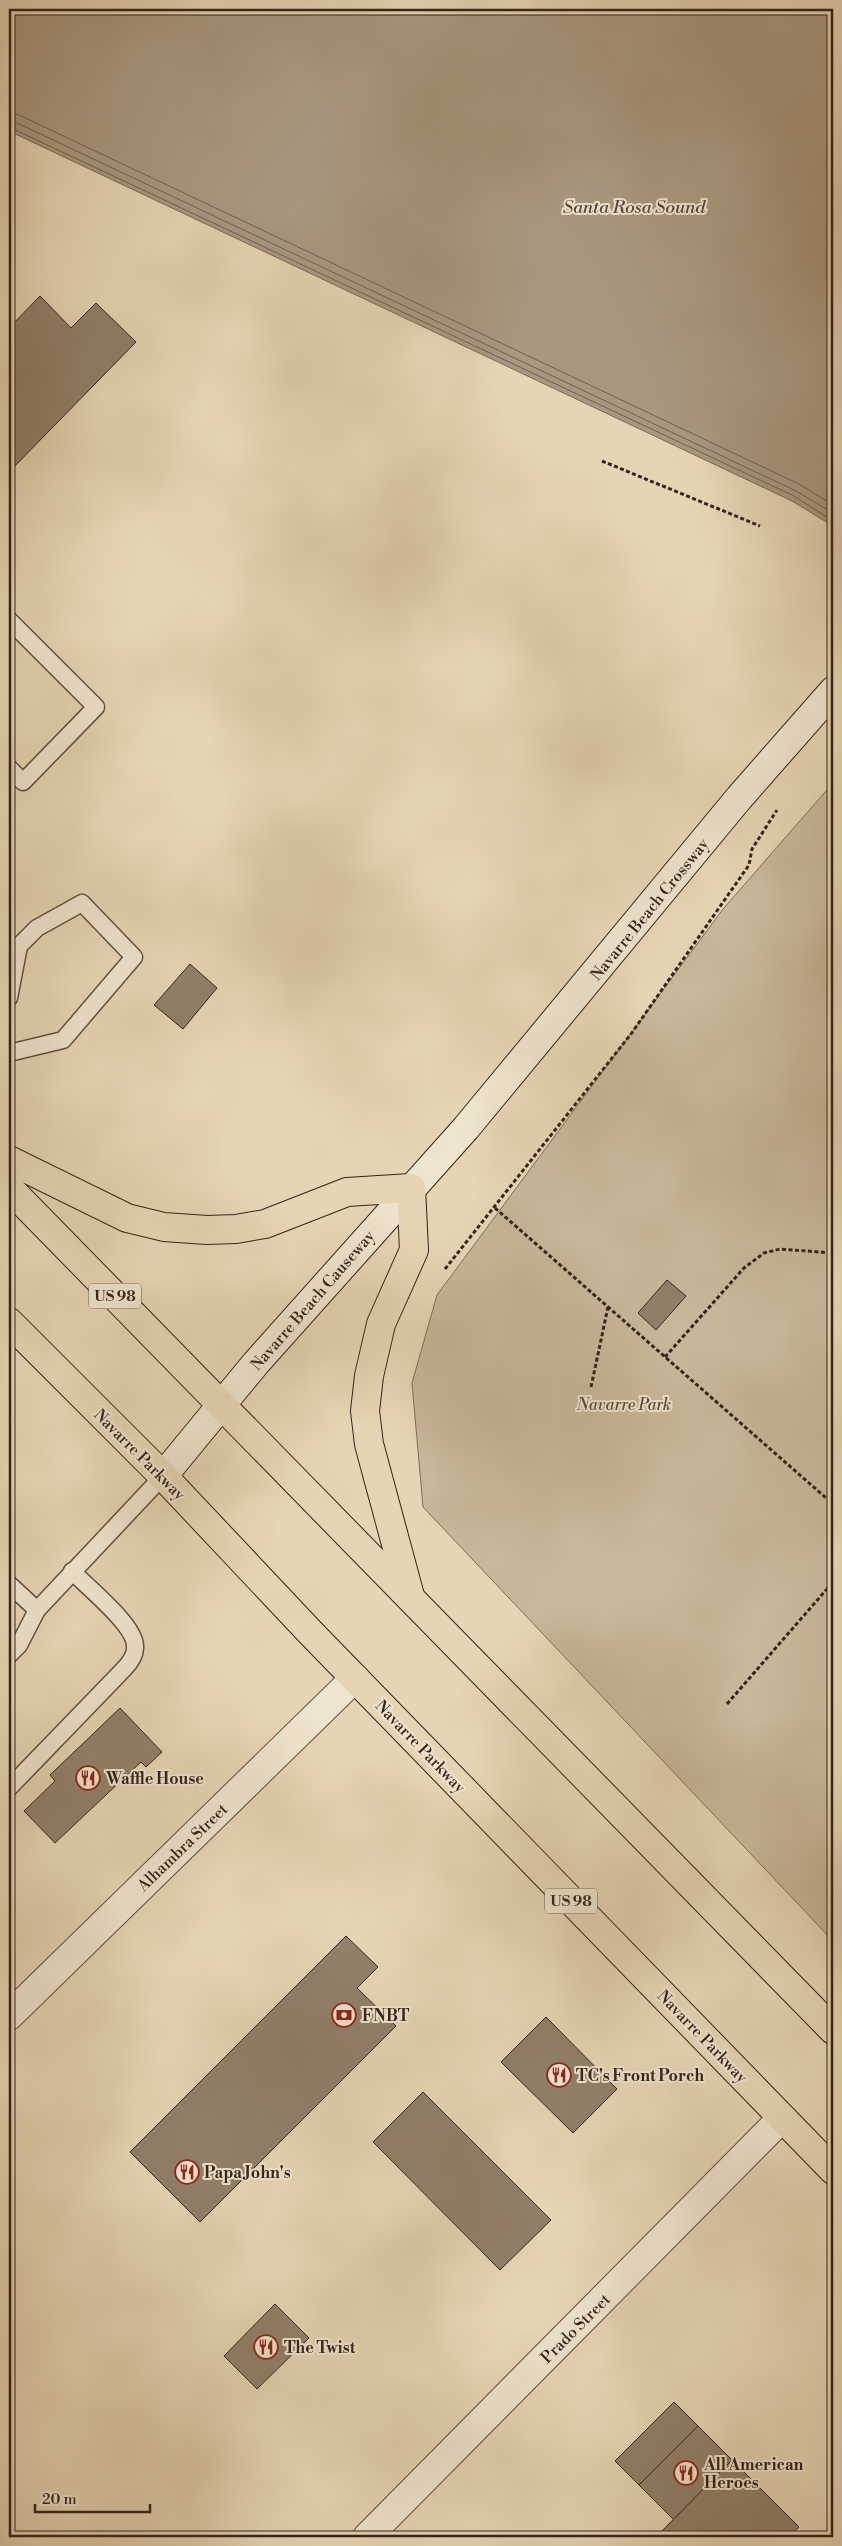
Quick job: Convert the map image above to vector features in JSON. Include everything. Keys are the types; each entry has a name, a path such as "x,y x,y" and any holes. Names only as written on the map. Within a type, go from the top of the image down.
{"highway":[{"path":"9,1160 128,1218 164,1227 207,1230 236,1230 266,1224 348,1192 411,1188 414,1250 381,1324 369,1376 365,1411 369,1444 411,1598"},
{"name":"US 98","path":"9,1188 833,2030"},
{"name":"Navarre Parkway","path":"9,1322 163,1476 355,1678 833,2170"}],"street":[{"name":"Navarre Beach Crossway","path":"466,1128 739,798 827,699"},
{"name":"Navarre Beach Causeway","path":"163,1476 222,1405 411,1188 466,1128"},
{"name":"Alhambra Street","path":"9,2016 355,1678"},
{"name":"Prado Street","path":"367,2537 782,2118"}],"lane":[{"path":"9,620 96,707 23,782 9,768"},
{"path":"9,998 19,946 37,928 82,903 134,957 63,1040 9,1053"},
{"path":"9,1655 19,1645 37,1610 163,1476"},
{"path":"9,1788 123,1670 134,1654 136,1646 125,1624 72,1571"},
{"path":"9,1584 37,1610"}],"path":[{"path":"602,461 760,526"},
{"path":"443,1271 495,1208 631,1034 749,865 752,849"},
{"path":"495,1208 833,1504"},
{"path":"665,1357 744,1268 764,1253 780,1249 833,1253"},
{"path":"591,1387 608,1307"},
{"path":"727,1704 833,1582"}],"green space":[{"name":"Navarre Park","path":"833,783 833,1941 423,1507 412,1383 437,1295 723,909"}],"water":[{"name":"Santa Rosa Sound","path":"9,9 833,9 833,526 792,501 9,131"}],"building":[{"path":"40,296 71,328 96,303 136,342 9,472 9,328"},
{"path":"190,964 217,988 183,1029 154,1005"},
{"path":"667,1280 686,1296 656,1330 638,1313"},
{"name":"Waffle House","path":"120,1708 162,1752 146,1767 141,1762 55,1843 24,1811 55,1781 50,1775"},
{"path":"346,1936 378,1967 357,1988 396,2026 200,2222 130,2152"},
{"name":"TC's Front Porch","path":"546,2017 617,2089 573,2133 501,2062"},
{"path":"423,2092 551,2220 500,2270 373,2142"},
{"name":"The Twist","path":"275,2304 309,2338 257,2389 224,2356"},
{"path":"674,2402 698,2426 639,2485 615,2461"},
{"name":"All American Heroes","path":"698,2426 732,2460 674,2520 639,2485"},
{"path":"732,2460 799,2527 789,2537 656,2537"}],"place":[{"name":"Waffle House","path":"88,1778"},
{"name":"FNBT","path":"344,2015"},
{"name":"TC's Front Porch","path":"559,2075"},
{"name":"Papa John's","path":"187,2172"},
{"name":"The Twist","path":"266,2347"},
{"name":"All American Heroes","path":"686,2473"}]}
